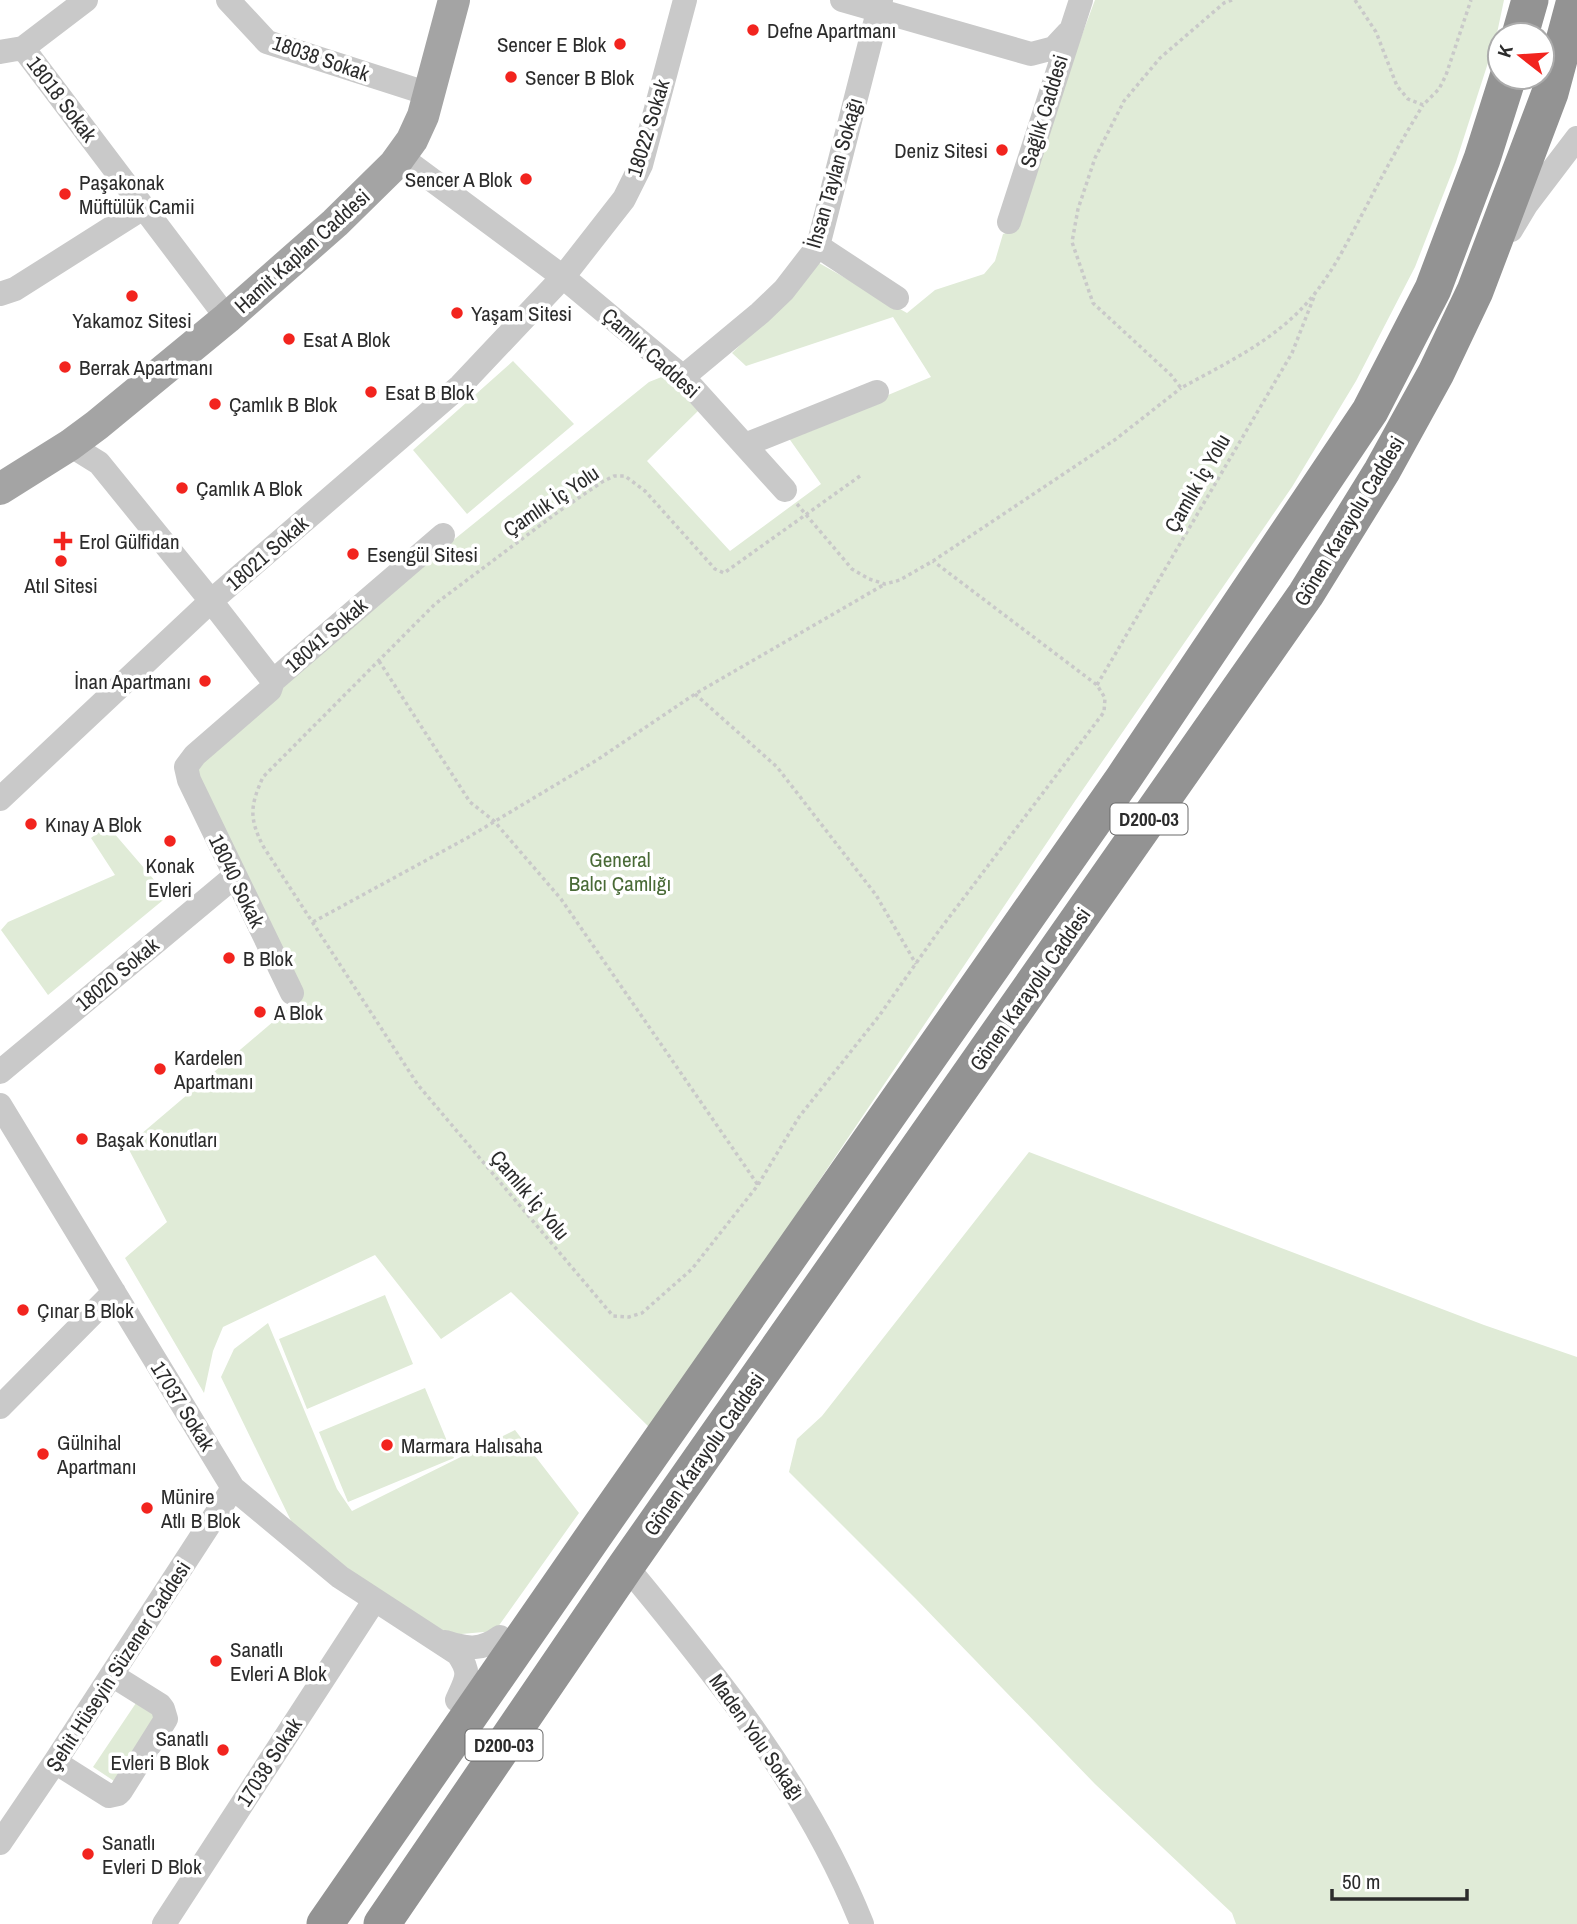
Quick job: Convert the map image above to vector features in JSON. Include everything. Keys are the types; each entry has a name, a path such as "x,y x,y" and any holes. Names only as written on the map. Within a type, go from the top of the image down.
{"highway":[{"path":"1524,21 1530,0"},
{"name":"Gönen Karayolu Caddesi","path":"382,1924 626,1566 1306,594 1382,471 1436,373 1475,291 1550,93 1575,12"},
{"name":"Gönen Karayolu Caddesi","path":"325,1924 1123,779 1370,411 1433,289 1482,159 1504,91"},
{"path":"626,1566 616,1552 617,1532 801,1263 823,1222 836,1189"},
{"path":"303,1924 500,1637 611,1485 624,1468 675,1420"},
{"path":"569,1572 599,1549 626,1566"}],"main road":[{"name":"Hamit Kaplan Caddesi","path":"0,489 97,425 227,318 335,223 401,157 418,128 454,0"},
{"name":"Hamit Kaplan Caddesi","path":"0,511 70,445"}],"street":[{"name":"18038 Sokak","path":"228,0 267,42 429,94"},
{"name":"18022 Sokak","path":"563,278 624,199 641,165 685,0"},
{"path":"842,0 879,6 1031,54 1054,48 1068,33"},
{"name":"Sağlık Caddesi","path":"1009,222 1068,33 1081,0"},
{"path":"12,50 83,1"},
{"name":"İhsan Taylan Sokağı","path":"687,381 784,290 818,246 879,6"},
{"name":"18018 Sokak","path":"12,50 143,208 227,318"},
{"path":"1475,291 1526,205 1577,138"},
{"name":"Çamlık Caddesi","path":"401,157 563,278 687,381 785,490"},
{"path":"0,294 15,289 143,208"},
{"path":"818,246 897,298"},
{"name":"18021 Sokak","path":"0,799 211,601 460,387 563,278"},
{"path":"745,445 877,392"},
{"path":"97,425 99,463"},
{"path":"70,445 99,463 273,681"},
{"name":"18041 Sokak","path":"186,767 195,755 270,690 273,681 443,535"},
{"name":"18040 Sokak","path":"186,767 189,779 292,993"},
{"name":"18020 Sokak","path":"0,1072 235,876"},
{"name":"17037 Sokak","path":"0,1105 233,1488 340,1577 439,1641"},
{"path":"0,1407 114,1292"},
{"name":"Şehit Hüseyin Süzener Caddesi","path":"0,1843 233,1488"},
{"name":"Maden Yolu Sokağı","path":"626,1566 695,1649 764,1743 818,1828 843,1875 862,1924"},
{"name":"17038 Sokak","path":"164,1924 374,1601"},
{"path":"439,1641 470,1648 488,1646 500,1637"},
{"path":"439,1641 458,1654 467,1668 468,1676 457,1700"},
{"path":"55,1762 109,1796 121,1791 166,1719 160,1705 112,1675"}],"path":[{"path":"1181,388 1171,375 1093,303 1072,242 1078,209 1095,158 1124,101 1160,58 1232,0"},
{"path":"1355,0 1376,32 1397,86 1408,99 1423,105"},
{"name":"Çamlık İç Yolu","path":"313,922 495,821 597,760 695,694 885,584 900,580 933,561 1116,439 1181,388 1265,339 1293,318 1338,262 1388,165 1423,105 1439,89 1471,0"},
{"name":"Çamlık İç Yolu","path":"860,476 724,573 715,569 645,491 625,476 614,476 602,482 435,604 262,778 253,800 255,829 418,1085 613,1316 629,1317 642,1313 692,1269 758,1185 799,1117 879,1016 1104,712 1105,698 1097,685 1292,353 1315,293"},
{"path":"785,490 852,569 885,584"},
{"path":"933,561 1097,685"},
{"path":"379,661 470,802 495,821 561,899 758,1185"},
{"path":"695,694 777,767 876,895 916,964"}],"green space":[{"name":"General Balcı Çamlığı","path":"1095,0 1504,0 1500,21 1486,21 1486,69 1456,162 1415,267 1356,381 1292,487 649,1427 511,1292 441,1339 375,1255 223,1327 213,1351 204,1393 125,1258 167,1222 127,1146 301,998 194,779 196,762 404,580 649,382 664,376 699,410 647,461 730,551 821,484 788,437 931,377 893,317 746,366 732,353 794,292 819,263 907,313 935,290 984,274 995,261 1003,234 1019,228 1070,67"},
{"path":"513,361 574,424 467,514 413,450"},
{"path":"107,825 168,896 48,995 1,930 8,922 115,875 91,838"},
{"path":"1029,1152 1484,1325 1577,1357 1577,1924 1236,1924 1232,1913 1095,1784 789,1472 797,1439 822,1416"},
{"name":"Marmara Halısaha","path":"385,1295 413,1364 307,1409 279,1339"},
{"path":"268,1323 337,1489 352,1511 515,1430 579,1513 495,1631 450,1635 366,1582 294,1527 221,1377 234,1349"},
{"name":"Marmara Halısaha","path":"425,1388 454,1458 348,1502 319,1432"},
{"path":"136,1703 162,1720 120,1785 93,1767"}],"place":[{"name":"Defne Apartmanı","path":"753,30"},
{"name":"Sencer E Blok","path":"620,44"},
{"name":"Sencer B Blok","path":"511,77"},
{"name":"Deniz Sitesi","path":"1002,150"},
{"name":"Sencer A Blok","path":"526,179"},
{"name":"Paşakonak Müftülük Camii","path":"65,194"},
{"name":"Yakamoz Sitesi","path":"132,296"},
{"name":"Yaşam Sitesi","path":"457,313"},
{"name":"Esat A Blok","path":"289,339"},
{"name":"Berrak Apartmanı","path":"65,367"},
{"name":"Esat B Blok","path":"371,392"},
{"name":"Çamlık B Blok","path":"215,404"},
{"name":"Çamlık A Blok","path":"182,488"},
{"name":"Erol Gülfidan","path":"63,541"},
{"name":"Esengül Sitesi","path":"353,554"},
{"name":"Atıl Sitesi","path":"61,561"},
{"name":"İnan Apartmanı","path":"205,681"},
{"name":"Kınay A Blok","path":"31,824"},
{"name":"Konak Evleri","path":"170,841"},
{"name":"B Blok","path":"229,958"},
{"name":"A Blok","path":"260,1012"},
{"name":"Kardelen Apartmanı","path":"160,1069"},
{"name":"Başak Konutları","path":"82,1139"},
{"name":"Çınar B Blok","path":"23,1310"},
{"name":"Marmara Halısaha","path":"387,1445"},
{"name":"Gülnihal Apartmanı","path":"43,1454"},
{"name":"Münire Atlı B Blok","path":"147,1508"},
{"name":"Sanatlı Evleri A Blok","path":"216,1661"},
{"name":"Sanatlı Evleri B Blok","path":"223,1750"},
{"name":"Sanatlı Evleri D Blok","path":"88,1854"}]}
